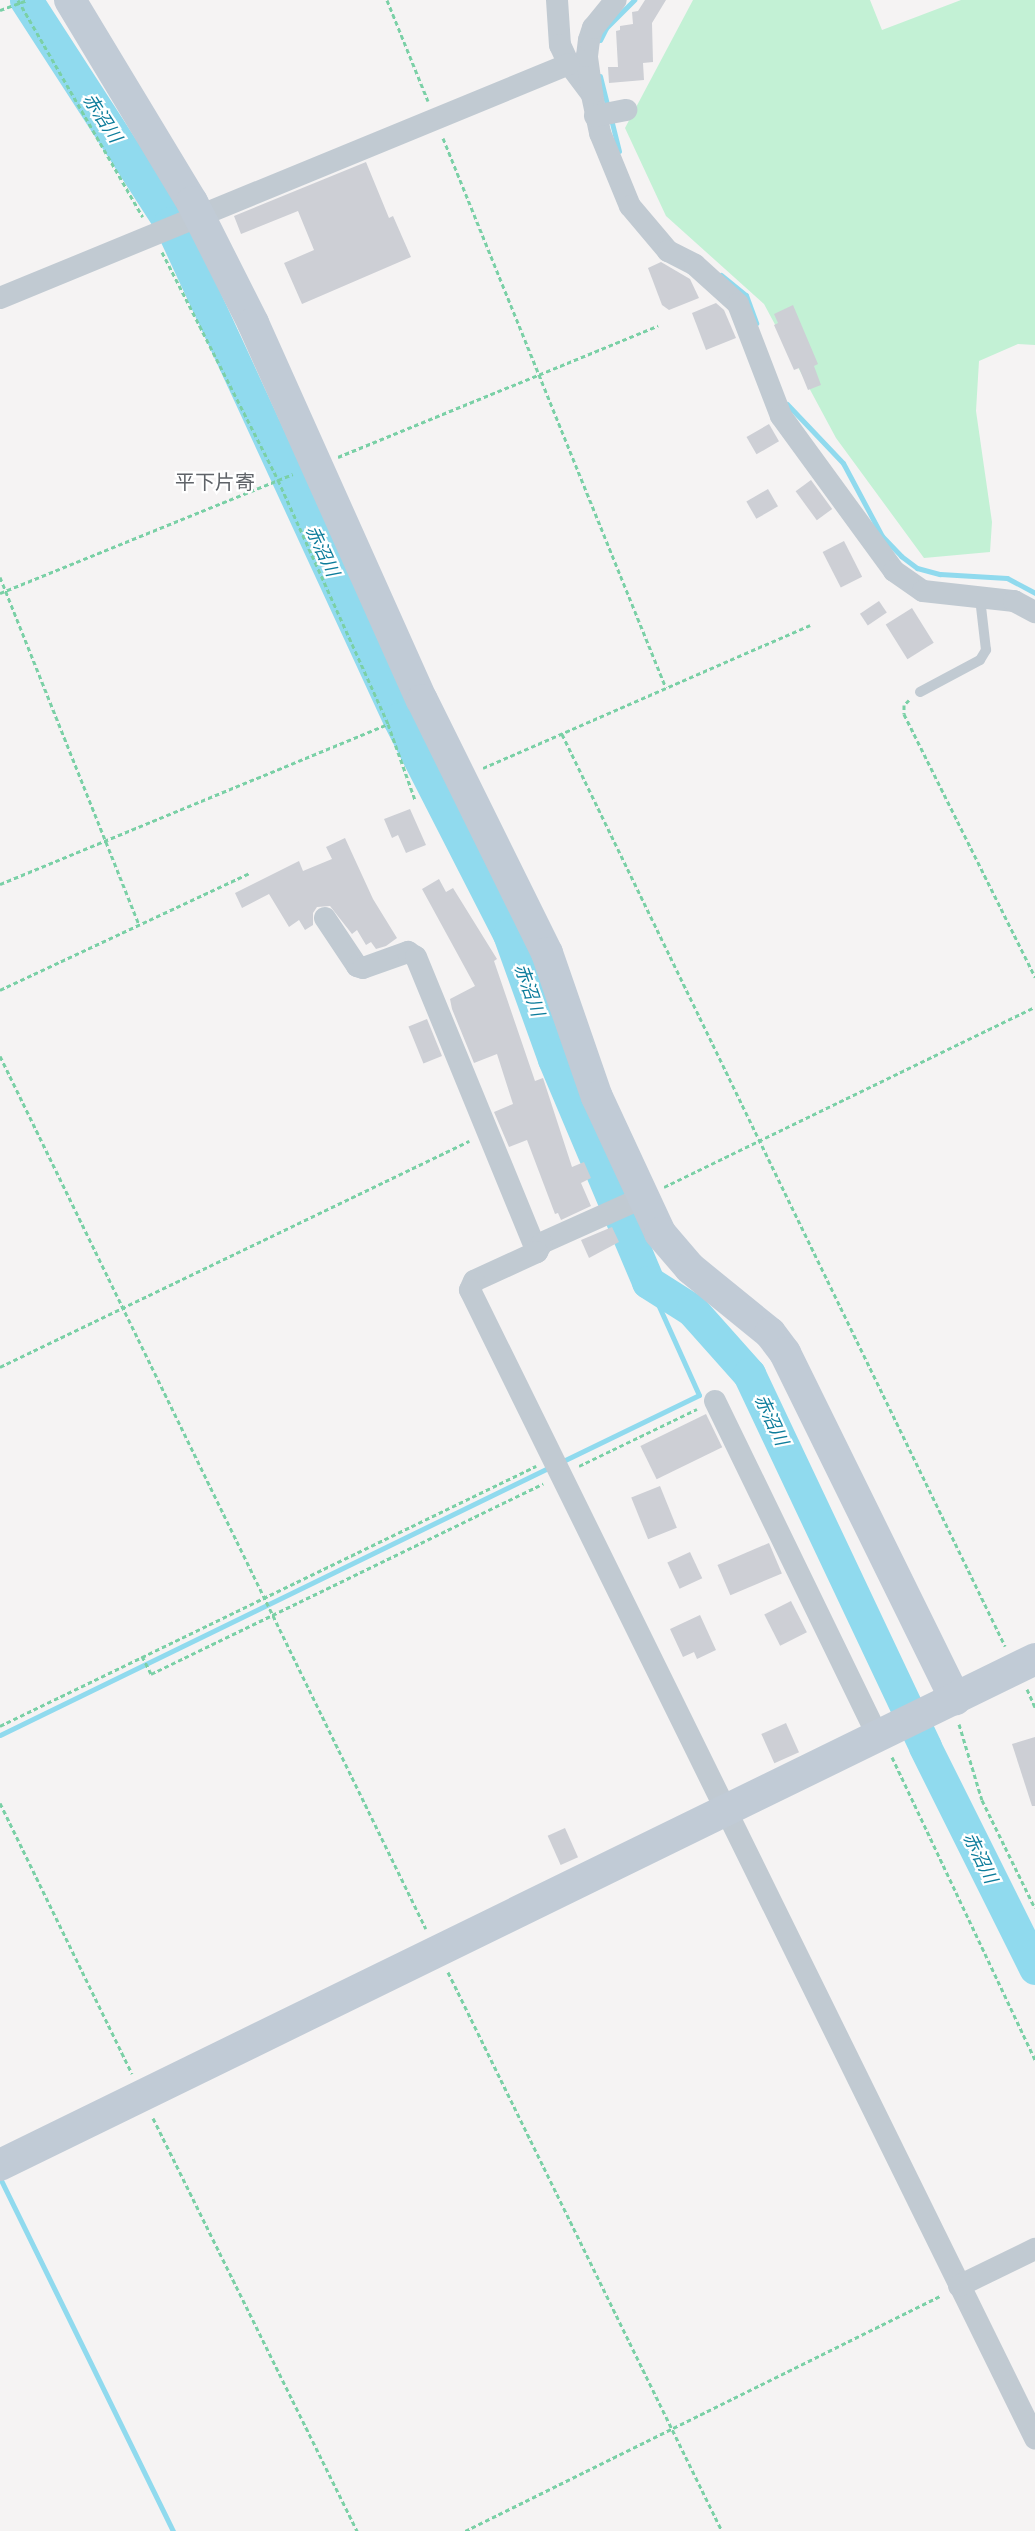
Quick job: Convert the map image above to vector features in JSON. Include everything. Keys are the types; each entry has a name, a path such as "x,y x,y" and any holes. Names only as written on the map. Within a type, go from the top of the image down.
{"street":[{"path":"70,0 193,221 253,322 309,468 459,778 547,953 597,1098 626,1205 672,1249 770,1333 785,1353 949,1702"},
{"path":"557,0 557,26 569,64 595,91 626,110"},
{"path":"616,0 593,28 587,56 595,91 630,206 668,251 695,265 738,304 781,416 894,571 923,591 1014,601 1035,612"},
{"path":"0,298 158,236 569,64"},
{"path":"325,918 357,966 363,968 408,952 416,957 537,1252"},
{"path":"626,1205 542,1243 537,1252 474,1281 470,1290 555,1467 1035,2438"},
{"path":"715,1401 883,1734"},
{"path":"0,2165 436,1949 1026,1663"},
{"path":"959,2286 1035,2249"}],"lane":[{"path":"920,692 980,660 986,650 980,598"}],"path":[{"path":"387,0 666,688"},
{"path":"19,1 158,236 280,479 388,724 415,800"},
{"path":"0,10 19,1 26,1"},
{"path":"0,593 658,326"},
{"path":"0,577 139,924"},
{"path":"459,778 810,626"},
{"path":"920,692 903,705 904,714 1035,977"},
{"path":"0,884 388,724"},
{"path":"562,734 758,1138 1026,1663"},
{"path":"0,990 250,873"},
{"path":"626,1205 758,1138 1035,1006"},
{"path":"0,1056 722,2531"},
{"path":"0,1367 486,1132"},
{"path":"0,1726 265,1599 555,1467 715,1401"},
{"path":"143,1658 150,1674 555,1467"},
{"path":"949,1702 982,1800 1035,1908"},
{"path":"883,1734 1035,2060"},
{"path":"0,1803 357,2531"},
{"path":"465,2531 959,2286"}],"green space":[{"path":"693,0 870,0 882,30 961,0 1035,0 1035,345 1018,344 979,361 976,411 992,522 990,552 924,558 836,438 764,304 666,216 625,128"}],"building":[{"path":"645,0 666,0 652,23 653,62 643,63 644,80 609,83 608,67 618,67 616,31 620,30 620,26 633,24 632,12 638,11"},
{"path":"366,162 389,218 393,216 411,257 302,304 284,263 314,250 298,211 241,234 234,216"},
{"path":"661,262 690,279 699,298 669,310 662,305 648,268"},
{"path":"716,303 724,310 736,338 706,350 692,313"},
{"path":"793,305 818,364 814,366 821,385 808,390 799,368 794,370 774,325 778,323 774,314"},
{"path":"769,424 779,441 756,454 746,437"},
{"path":"811,480 832,509 817,520 796,491"},
{"path":"768,489 778,506 756,519 746,501"},
{"path":"844,541 862,577 841,588 823,552"},
{"path":"879,601 887,613 868,625 860,614"},
{"path":"912,608 934,643 907,659 886,624"},
{"path":"410,809 426,845 406,853 398,835 392,838 384,819"},
{"path":"345,838 373,899 397,938 386,946 376,949 371,942 366,945 357,930 352,934 330,906 317,907 313,913 313,925 305,930 299,920 289,927 269,894 242,908 235,893 299,861 303,871 332,859 326,847"},
{"path":"439,879 446,892 453,888 497,959 494,961 535,1081 543,1078 572,1167 584,1162 591,1178 581,1183 591,1206 561,1220 558,1213 555,1214 527,1140 509,1147 494,1112 513,1104 497,1054 474,1063 452,1009 450,999 475,986 422,889"},
{"path":"427,1019 442,1056 423,1064 408,1026"},
{"path":"612,1227 619,1242 589,1258 581,1240"},
{"path":"706,1414 722,1447 657,1479 640,1446"},
{"path":"660,1486 677,1528 648,1539 631,1498"},
{"path":"769,1543 782,1573 730,1595 717,1565"},
{"path":"690,1552 702,1578 680,1589 667,1563"},
{"path":"791,1601 807,1632 780,1646 764,1615"},
{"path":"700,1615 716,1650 697,1659 694,1652 683,1657 670,1629"},
{"path":"786,1723 799,1752 774,1763 761,1734"},
{"path":"1035,1737 1035,1806 1032,1806 1012,1744"},
{"path":"565,1828 578,1857 561,1865 548,1836"}],"waterway":[{"name":"赤沼川","path":"26,0 170,223 399,719 509,934 554,1059 648,1282 692,1310 749,1374 925,1747 1035,1968"},
{"path":"600,40 606,28 634,0"},
{"path":"600,76 608,107"},
{"path":"611,119 619,151"},
{"path":"721,275 746,295 756,323"},
{"path":"787,404 843,463 882,536 901,556 917,568 940,574 1007,578 1035,593"},
{"path":"561,1462 699,1395 648,1282"},
{"path":"0,1735 550,1467"},
{"path":"0,2178 173,2531"}],"district":[{"name":"平下片寄","path":"215,482"}]}
